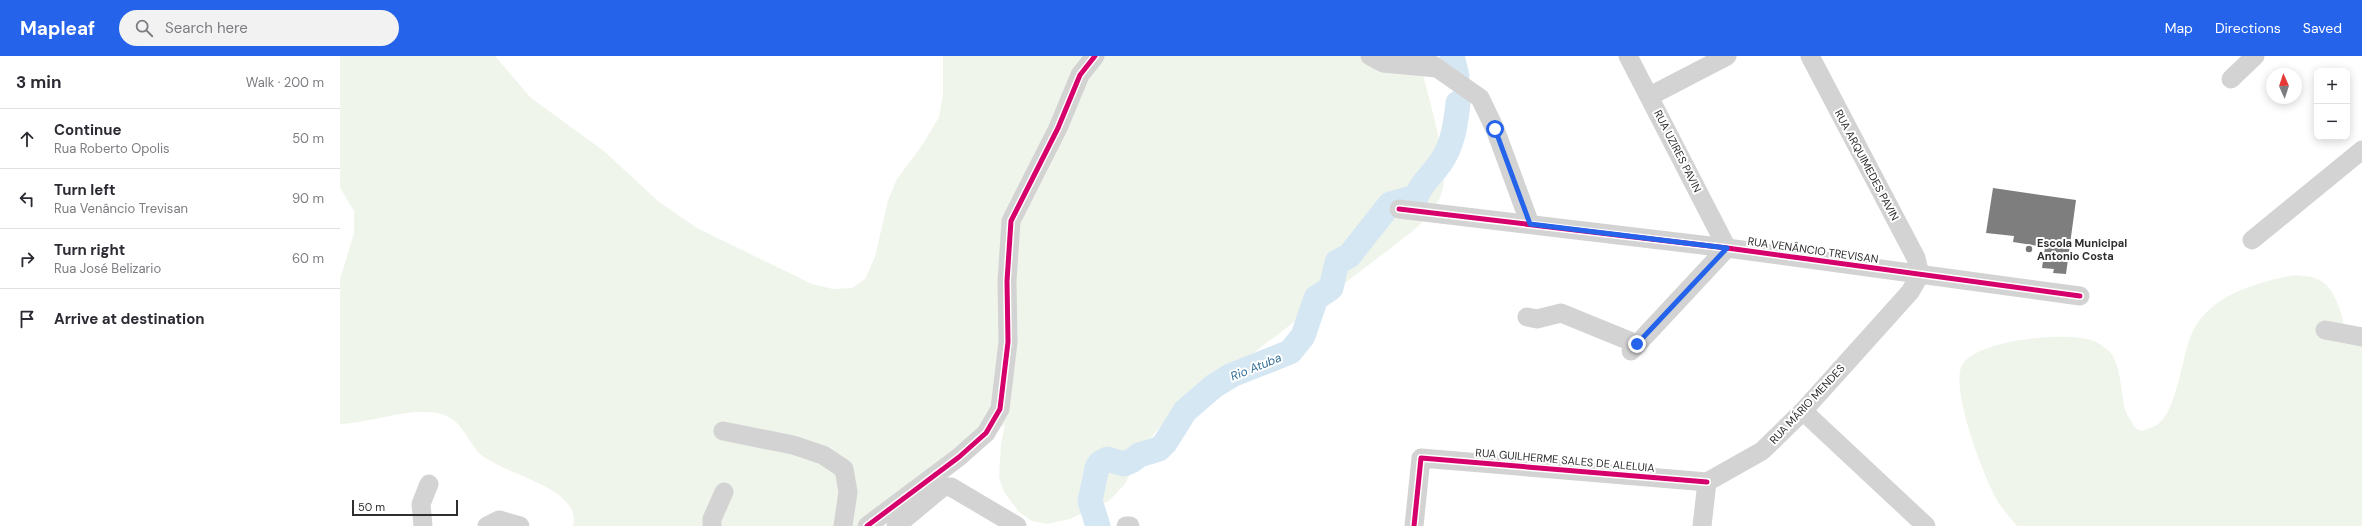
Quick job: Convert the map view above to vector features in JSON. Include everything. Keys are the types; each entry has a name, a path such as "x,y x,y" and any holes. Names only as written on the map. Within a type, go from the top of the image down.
{"street":[{"path":"867,526 915,492 959,457 986,433 1000,409 1008,342 1007,281 1011,221 1058,128 1080,75 1095,56"},
{"path":"1370,56 1383,62 1437,68"},
{"path":"1420,56 1480,98 1495,129 1530,224"},
{"name":"RUA UZIRES PAVIN","path":"1628,56 1650,96 1727,248"},
{"path":"1650,96 1727,56"},
{"name":"RUA ARQUIMEDES PAVIN","path":"1810,56 1916,258 1920,275"},
{"path":"2231,79 2256,56"},
{"path":"2252,240 2362,150"},
{"name":"RUA VENÂNCIO TREVISAN","path":"1399,210 1727,248 2080,296"},
{"path":"1527,317 1537,319 1561,313 1634,347 1727,248"},
{"name":"RUA MÁRIO MENDES","path":"1708,482 1762,451 1803,411 1910,292 1920,275"},
{"path":"2325,330 2362,337"},
{"path":"1803,411 1926,526"},
{"path":"723,431 793,445 823,455 844,469 848,492 843,526"},
{"name":"RUA GUILHERME SALES DE ALELUIA","path":"1414,526 1421,458 1708,482"},
{"path":"1702,526 1708,482"},
{"path":"423,526 421,504 429,484"},
{"path":"896,526 943,487 952,487 1017,526"},
{"path":"712,526 712,519 724,492"},
{"path":"487,526 499,520 520,526"}],"shaded area":[{"path":"340,56 495,56 531,98 604,151 659,202 697,228 812,284 833,289 852,288 865,279 875,257 888,200 897,179 923,144 939,117 943,94 943,56 1418,56 1440,145 1444,180 1440,198 1434,208 1413,231 1196,397 1158,429 1143,448 1125,484 1109,501 1070,519 1047,524 1032,521 1019,512 1004,492 999,477 1001,444 1005,424 878,526 573,526 573,513 567,503 557,494 544,486 501,467 483,456 474,447 461,428 451,418 436,413 412,412 340,424 340,279 354,233 354,211 340,188"},
{"path":"2294,275 2315,278 2329,287 2337,303 2347,336 2362,344 2362,526 2017,526 2000,505 1994,494 1970,433 1960,389 1960,373 1964,362 1974,354 1989,348 2026,339 2065,337 2094,341 2109,351 2113,356 2120,379 2126,412 2135,428 2142,431 2157,425 2170,407 2190,339 2194,329 2202,317 2224,298 2266,281"}],"building":[{"name":"Escola Municipal Antonio Costa","path":"1993,188 2076,200 2066,274 2053,273 2054,269 2042,268 2045,247 2013,242 2014,236 1986,233"}],"waterway":[{"name":"Rio Atuba","path":"1452,56 1457,76"},
{"name":"Rio Atuba","path":"1098,526 1090,501 1097,468 1100,463 1107,459 1124,464 1133,460 1139,455 1159,449 1165,443 1185,411 1214,386 1232,375 1290,352 1303,336 1316,298 1331,288 1337,262 1349,256 1390,204 1416,197 1424,183 1441,162 1451,141 1455,126 1458,103"}],"cycle path":[{"path":"867,526 959,457 986,433 1000,409 1008,342 1007,281 1011,221 1058,128 1080,75 1095,56"},
{"path":"1399,209 1727,248 2080,296"},
{"path":"1414,526 1421,458 1707,482"}],"place":[{"name":"Escola Municipal Antonio Costa","path":"2029,249"}],"route":[{"path":"1495,129 1530,224 1727,248 1637,344"}]}
